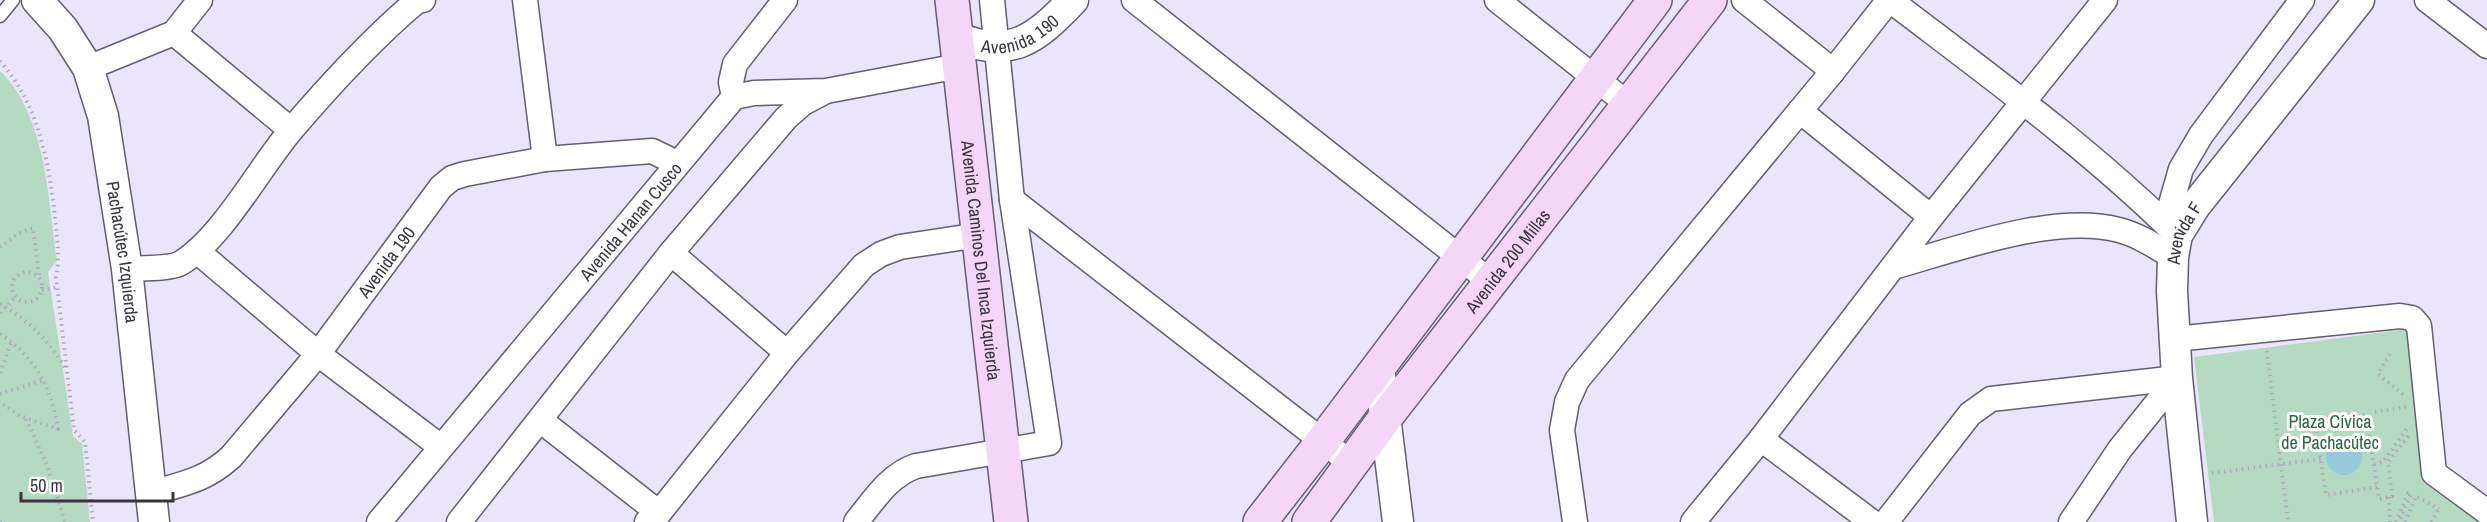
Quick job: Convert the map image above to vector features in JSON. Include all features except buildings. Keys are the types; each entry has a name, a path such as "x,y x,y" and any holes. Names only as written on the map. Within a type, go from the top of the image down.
{"main road":[{"name":"Avenida Caminos Del Inca Izquierda","path":"952,0 1011,522"},
{"path":"1260,522 1655,0"},
{"name":"Avenida 200 Millas","path":"1309,522 1385,418 1710,0"}],"street":[{"name":"Pachacútec Izquierda","path":"37,0 63,29 88,68 103,116 127,269 154,522"},
{"path":"88,68 174,33 200,0"},
{"path":"127,269 178,265 197,251 230,214 291,130 385,29 417,2 423,0"},
{"path":"525,0 545,159"},
{"path":"785,0 735,64 731,82 734,97 754,93 826,91"},
{"name":"Avenida Caminos Del Inca Izquierda","path":"992,0 1012,200 1049,443 1003,450"},
{"name":"Avenida 190","path":"958,51 977,46 997,48 1021,42 1039,32 1073,0"},
{"path":"1134,0 1491,282"},
{"path":"1497,0 1629,105"},
{"path":"1744,0 1833,71"},
{"path":"1575,522 1562,430 1567,402 1577,380 1890,0 2024,102 2133,191 2175,246"},
{"path":"1693,522 1761,439 1931,217 2105,0"},
{"path":"2175,246 2171,204 2181,169 2201,135 2302,0"},
{"name":"Avenida F","path":"2192,522 2177,378 2172,291 2175,246 2195,206 2359,0"},
{"path":"2427,0 2487,46"},
{"path":"174,33 291,130"},
{"path":"459,522 671,253 786,118 803,102 826,91 958,51"},
{"name":"Avenida Hanan Cusco","path":"379,522 734,97"},
{"path":"1800,111 1931,217"},
{"name":"Avenida 190","path":"151,493 198,481 216,471 231,457 318,354 441,187 453,178 545,159 652,151 677,163"},
{"path":"1012,200 1352,464"},
{"path":"1893,267 2054,226 2106,227 2175,246"},
{"path":"540,420 653,518 787,353 864,265 881,254 900,247 979,236"},
{"path":"197,251 318,354 441,447"},
{"path":"671,253 787,353"},
{"path":"2175,339 2400,316 2412,318 2419,326 2434,472 2487,512"},
{"path":"1379,367 1398,522"},
{"path":"1886,522 1971,414 1991,399 2177,378"},
{"path":"2072,522 2120,449 2177,378"},
{"path":"1761,439 1872,522"},
{"path":"856,522 892,479 903,470 1003,450"}],"lane":[{"path":"0,16 13,0"}],"path":[{"path":"0,61 26,98 48,166 60,261 56,278 75,430 84,442 93,522"},
{"path":"0,247 19,233 33,228 42,290"},
{"path":"15,297 12,283 20,273 27,271 39,277"},
{"path":"15,297 27,303 34,301 42,290 57,287"},
{"path":"0,313 2,305 15,297"},
{"path":"2,305 33,328 58,356 68,372"},
{"path":"0,334 24,352 44,380 58,429 26,418 0,402"},
{"path":"0,373 12,341"},
{"path":"2267,351 2288,522"},
{"path":"2390,354 2378,374 2406,396"},
{"path":"0,394 44,380"},
{"path":"2375,412 2415,405"},
{"path":"2377,487 2326,495 2315,422 2366,414 2379,499 2389,497"},
{"path":"26,418 47,465 65,522"},
{"path":"2374,464 2383,462 2413,420"},
{"path":"2390,522 2389,497 2392,496 2388,462 2413,429"},
{"path":"2212,473 2321,459"},
{"path":"2408,493 2411,494 2398,522 2408,493"},
{"path":"2405,522 2416,496 2439,509"},
{"path":"2431,522 2443,503"}],"green space":[{"path":"0,71 16,90 27,111 43,160 57,261 48,272 73,436 82,444 90,522 0,522"},
{"name":"Plaza Cívica de Pachacútec","path":"2408,329 2429,482 2481,522 2214,522 2194,357"}],"water":[{"path":"2344,439 2356,445 2362,457 2356,469 2344,475 2332,469 2326,457 2332,445"}]}
